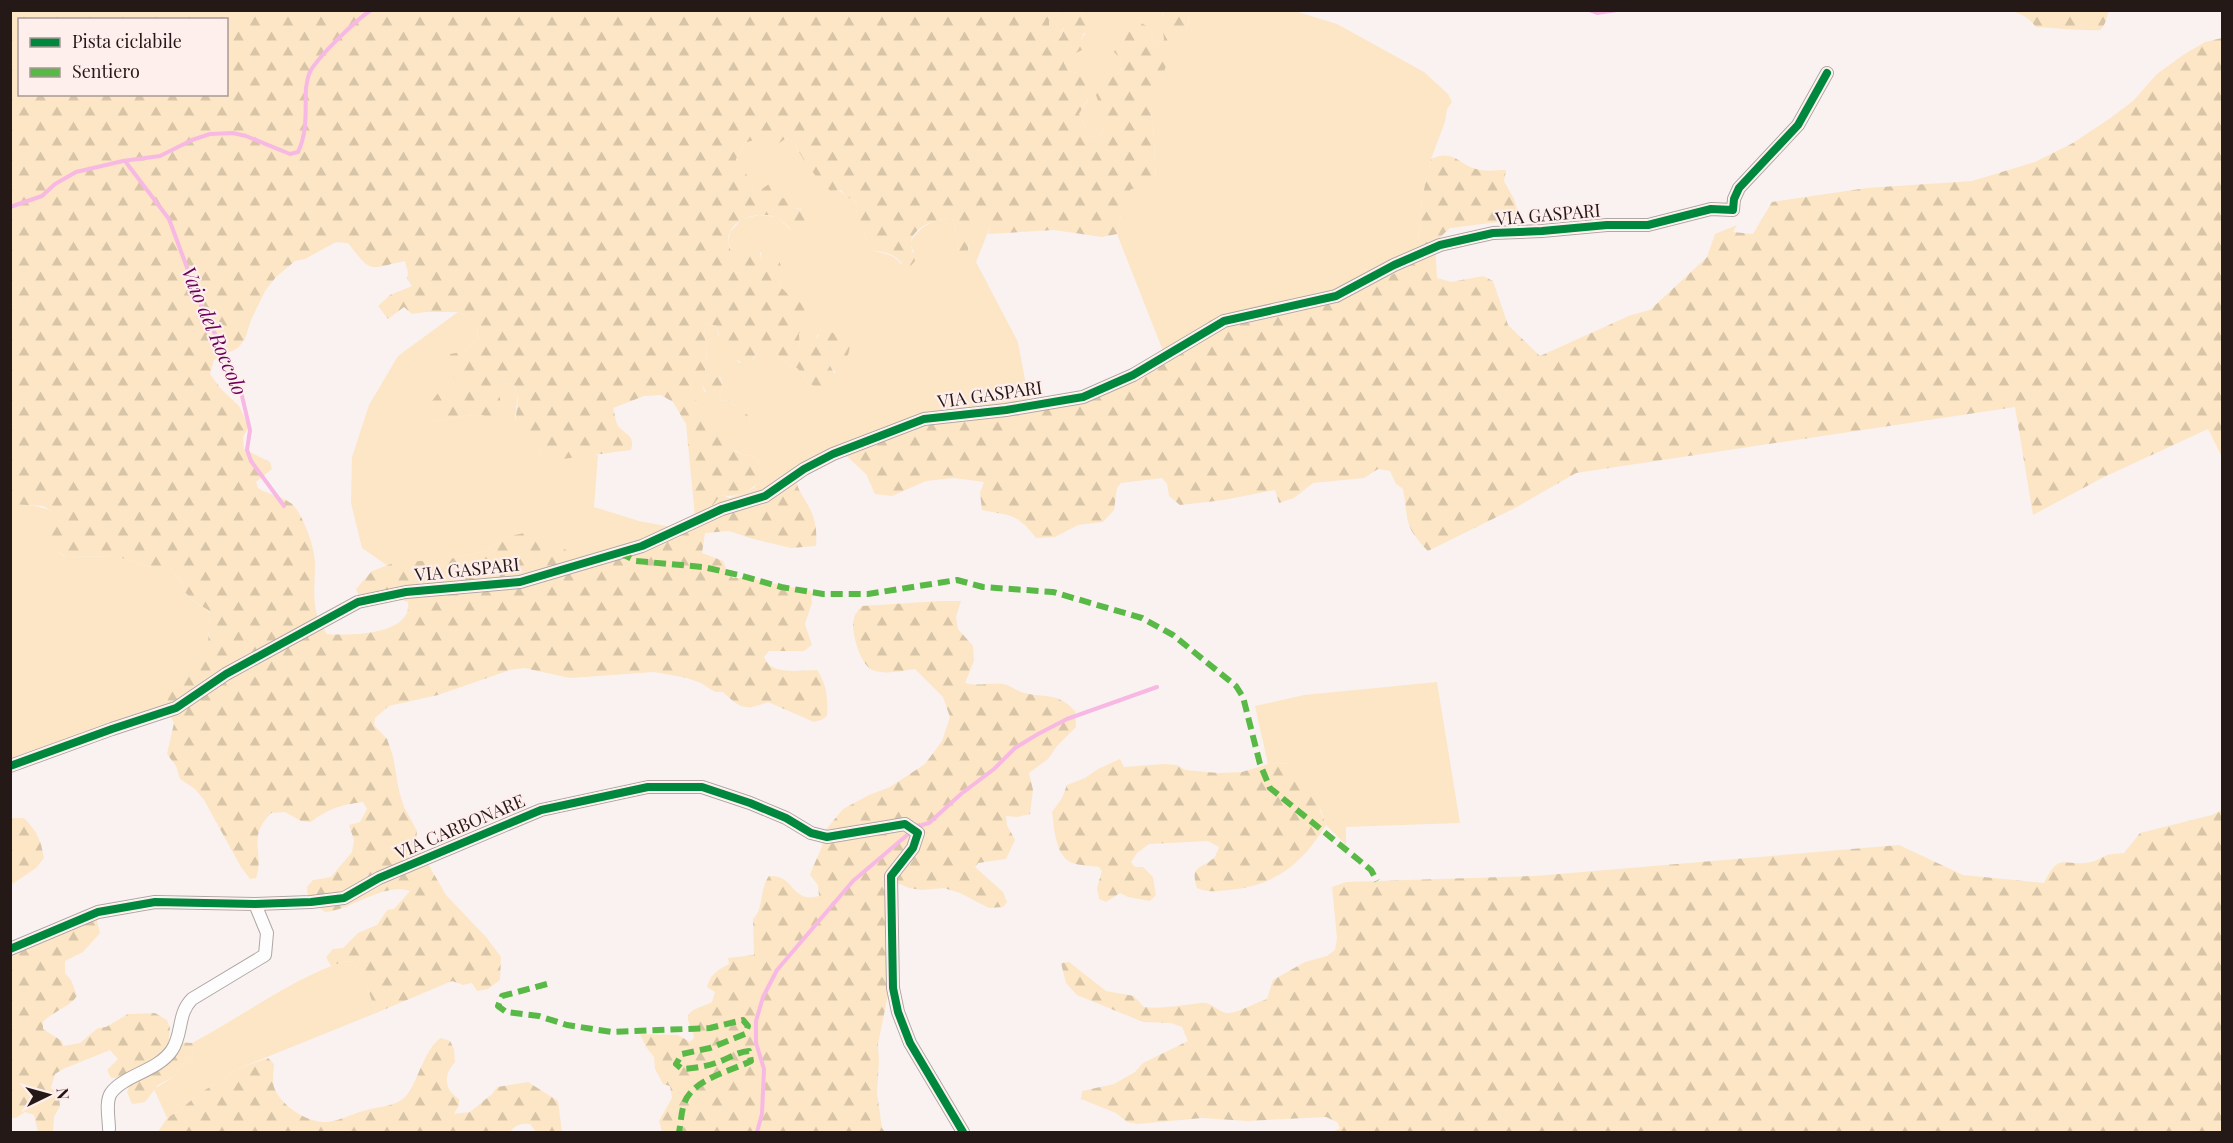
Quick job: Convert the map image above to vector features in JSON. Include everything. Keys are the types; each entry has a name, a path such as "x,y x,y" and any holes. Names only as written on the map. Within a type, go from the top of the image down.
{"street":[{"name":"VIA GASPARI","path":"10,766 176,708 226,674 358,602 406,591 520,582 642,546 722,509 765,496 804,469 833,454 924,419 1006,410 1083,397 1133,375 1224,321 1336,296 1394,265 1440,245 1493,233 1607,225 1648,225 1711,209 1733,210 1734,199 1739,188 1798,124 1827,74"},
{"name":"VIA CARBONARE","path":"10,949 98,912 155,902 255,904 344,898 379,878 541,810 648,787 702,788 750,803 786,818 811,833 827,837 905,824 918,833 913,848 891,876 893,987 898,1012 910,1043 963,1132"},
{"path":"109,1129 108,1100 112,1092 121,1084 153,1067 172,1050 178,1040 181,1016 192,999 265,955 267,933 255,904"}],"green space":[{"path":"2109,10 2101,30 2036,27 2025,17 2011,11"},
{"path":"10,11 1061,11 1049,17 1049,35 1054,43 1061,37 1066,20 1075,23 1082,11 1097,11 1103,20 1101,29 1093,33 1084,33 1081,40 1084,49 1076,53 1068,53 1064,63 1068,71 1077,73 1086,71 1091,78 1082,93 1088,99 1079,114 1091,138 1100,136 1104,128 1097,116 1099,104 1096,95 1109,72 1117,74 1122,68 1120,58 1114,52 1118,44 1125,39 1132,22 1140,22 1148,27 1156,44 1164,40 1163,31 1158,23 1165,11 1189,11 1187,28 1172,52 1150,112 1153,121 1156,182 1143,188 1131,189 1123,206 1117,234 1102,237 1054,230 988,234 991,222 972,222 966,258 959,252 953,218 941,219 922,227 913,235 911,243 915,261 909,268 892,255 870,249 864,232 857,226 855,201 841,190 831,191 826,187 804,160 794,141 785,139 778,144 761,139 744,143 736,159 736,167 747,175 755,194 769,184 775,200 792,199 794,208 811,212 808,225 798,233 778,218 768,215 753,216 739,221 730,232 728,239 731,267 737,273 743,267 742,249 749,243 757,244 762,260 779,260 782,269 779,286 794,300 806,303 811,320 808,329 799,333 800,349 811,344 825,329 833,333 843,332 850,342 850,348 848,355 841,360 832,358 830,366 840,382 833,388 815,387 797,368 788,364 775,352 758,352 748,366 742,363 728,350 716,326 707,323 704,331 707,348 705,374 712,380 719,376 723,384 719,401 728,400 749,416 750,424 743,428 713,402 701,382 692,382 691,391 700,407 700,416 719,435 728,435 734,442 735,451 752,456 766,466 761,479 750,490 735,495 721,495 712,506 739,509 796,480 816,526 816,546 791,548 729,531 705,533 702,553 723,561 728,574 733,578 748,578 811,591 812,603 805,624 812,645 804,651 769,651 764,657 773,667 787,671 817,670 826,692 827,716 814,722 768,702 754,707 744,707 723,692 715,692 701,683 654,672 570,678 524,668 510,670 438,695 389,706 375,718 374,725 387,739 404,807 417,831 416,843 446,895 486,937 501,957 500,980 488,989 477,991 472,983 463,985 452,981 376,1013 366,983 353,962 345,961 331,966 326,957 333,949 343,948 358,933 377,925 387,910 394,909 410,891 389,890 346,907 325,912 308,899 307,887 313,880 331,877 352,852 354,840 349,825 360,822 367,809 363,802 336,808 311,822 301,821 285,812 271,813 259,830 258,869 256,878 250,879 204,800 195,789 180,779 176,766 167,754 174,723 166,708 169,692 181,668 194,660 208,643 210,615 208,610 193,601 169,567 152,567 115,556 66,557 56,551 49,543 48,534 55,522 53,512 43,506 11,504","holes":["336,242 348,243 362,260 372,267 405,261 407,278 412,286 390,295 378,306 388,319 404,307 412,314 458,312 478,324 477,341 461,352 450,354 451,373 459,386 438,393 429,405 430,422 479,414 490,418 502,417 497,387 503,382 513,385 518,400 515,430 536,442 543,456 555,460 631,450 630,436 619,427 613,408 644,396 661,395 673,402 686,424 695,521 692,531 582,562 547,536 524,533 510,536 485,551 440,561 399,561 372,571 356,589 361,599 391,598 408,602 407,613 401,621 378,631 327,634 316,609 315,557 305,526 292,504 258,488 256,482 272,469 270,462 244,449 243,437 249,427 239,406 221,389 210,374 214,360 238,348 245,339 265,291 276,277 295,261 305,259"]},
{"path":"1061,11 1082,11 1075,23 1063,28 1061,37 1054,43 1049,35 1049,17"},
{"path":"1097,11 1165,11 1162,15 1164,40 1156,44 1148,27 1140,22 1132,22 1120,58 1122,67 1100,105 1100,121 1104,128 1100,136 1091,138 1079,114 1088,100 1082,93 1086,85 1077,73 1068,71 1064,63 1068,53 1081,40 1099,13"},
{"path":"1189,11 1295,11 1337,24 1424,72 1448,94 1452,102 1447,109 1445,122 1431,159 1422,198 1418,243 1406,269 1295,313 1225,318 1165,356 1117,234 1123,206 1131,188 1143,188 1156,181 1153,121 1150,112 1169,58 1188,25"},
{"path":"2222,38 2222,457 2208,429 2102,478 2033,515 2015,407 1576,473 1515,508 1428,551 1414,535 1408,523 1403,489 1396,484 1390,471 1378,469 1364,478 1313,483 1294,498 1279,503 1275,490 1224,500 1180,505 1169,496 1167,484 1162,478 1121,483 1117,488 1114,510 1103,522 1078,525 1055,537 1036,538 1024,524 1013,517 982,510 980,493 984,482 953,478 926,481 892,496 875,494 866,474 840,450 944,415 1065,406 1174,350 1193,330 1208,321 1295,313 1406,269 1418,243 1422,198 1431,159 1438,156 1450,156 1480,170 1506,170 1504,181 1518,212 1506,221 1450,228 1435,242 1437,278 1451,282 1483,276 1493,281 1508,325 1540,356 1631,315 1650,310 1707,257 1715,234 1737,225 1733,232 1753,234 1772,202 1867,188 1972,181 2035,162 2073,143 2109,119 2133,101 2157,74 2183,55 2205,42"},
{"path":"761,138 778,143 785,139 794,141 804,160 812,168 855,201 857,209 855,218 864,232 870,249 891,256 901,264 914,252 910,244 913,238 922,228 933,222 953,218 959,252 969,250 968,232 972,222 992,222 976,262 1018,342 1030,406 840,450 739,509 711,506 721,495 730,498 754,488 766,466 752,456 743,455 735,450 734,442 719,436 700,416 700,407 691,391 692,382 701,382 704,391 750,424 749,416 728,400 719,401 723,384 720,376 712,380 705,374 707,348 704,331 707,323 716,326 718,334 739,363 754,359 758,352 775,352 788,364 797,368 808,382 836,373 830,366 832,357 818,334 811,345 800,350 798,303 779,286 782,269 771,261 762,261 761,252 737,273 731,267 731,249 728,241 730,232 742,219 759,215 777,217 790,229 802,209 755,194 747,175 736,168 736,159 744,143"},
{"path":"458,312 478,324 477,341 461,352 457,379 459,386 430,422 479,414 490,418 497,387 503,382 513,385 518,393 515,418 520,431 536,442 543,456 598,455 594,507 639,521 692,531 582,562 571,555 510,536 485,551 440,561 399,561 388,566 362,548 351,503 352,457 369,405 398,356"},
{"path":"22,503 53,512 55,522 48,534 56,551 65,557 115,556 152,567 169,567 181,581 184,591 210,615 208,643 194,660 181,668 166,708 11,765 10,504"},
{"path":"961,601 956,617 958,629 973,646 974,661 965,683 1006,685 1024,693 1057,698 1075,711 1076,727 1048,759 1029,773 1033,790 1030,814 1017,817 1006,816 1007,825 1015,840 1006,859 978,863 975,867 1003,892 1007,902 1003,907 989,908 960,893 944,888 922,890 895,884 885,890 891,938 889,990 878,1044 877,1093 882,1128 885,1132 662,1132 659,1121 672,1098 670,1086 663,1084 655,1069 654,1057 640,1034 678,1035 690,1042 694,1038 689,1015 695,1009 712,1002 715,992 707,987 712,976 729,964 728,958 754,955 753,919 759,910 769,876 784,879 803,896 819,896 818,885 810,875 821,848 824,832 843,809 890,787 925,764 942,741 950,717 943,697 915,669 882,672 868,667 860,654 853,630 855,615 862,606"},
{"path":"1437,682 1460,823 1346,827 1346,845 1326,825 1321,810 1290,763 1268,764 1255,706 1304,695"},
{"path":"1120,759 1124,767 1164,764 1177,765 1185,770 1218,773 1242,772 1268,764 1290,763 1311,787 1326,825 1307,851 1286,871 1260,883 1229,890 1201,890 1197,888 1195,880 1198,868 1215,857 1219,847 1208,841 1149,844 1137,853 1131,862 1135,867 1143,867 1153,877 1156,895 1150,901 1128,897 1120,893 1106,902 1099,899 1097,888 1102,871 1099,867 1072,863 1061,853 1056,839 1052,812 1062,798 1067,785"},
{"path":"2222,810 2222,1132 1332,1132 1340,1128 1337,1122 1326,1117 1248,1121 1202,1118 1138,1124 1127,1122 1116,1113 1081,1099 1082,1091 1114,1084 1135,1072 1143,1063 1188,1041 1182,1027 1171,1023 1143,1022 1077,995 1066,983 1061,963 1069,962 1106,991 1134,996 1144,1007 1205,1003 1223,1012 1236,1012 1267,999 1273,980 1305,962 1327,956 1335,950 1337,938 1332,887 1346,882 1535,876 1899,845 1963,875 2044,883 2059,863 2091,862 2107,855 2124,853 2140,833 2212,815"},
{"path":"11,818 24,818 32,827 40,841 44,858 36,868 11,885"},
{"path":"96,917 100,933 83,952 65,961 65,973 71,980 77,996 43,1022 43,1029 62,1041 63,1046 80,1043 98,1028 106,1027 128,1014 155,1013 167,1020 170,1028 169,1038 175,1042 192,1043 194,1049 192,1059 184,1063 175,1076 158,1085 145,1102 132,1104 127,1092 133,1077 127,1073 119,1078 111,1078 107,1070 118,1059 110,1050 63,1069 55,1074 51,1088 59,1095 60,1106 54,1117 53,1132 38,1132 34,1115 25,1112 16,1118 11,1118 11,942 25,944"},
{"path":"345,961 353,962 366,983 376,1013 240,1068 197,1095 167,1118 154,1089 175,1076 184,1063 192,1059 194,1049 192,1043 286,988"},
{"path":"441,1038 450,1041 454,1049 455,1062 448,1072 447,1082 450,1091 459,1099 459,1105 454,1114 470,1112 497,1087 528,1082 558,1101 562,1132 536,1132 530,1124 521,1124 510,1132 158,1132 167,1118 197,1095 240,1068 268,1058 274,1064 273,1084 277,1094 288,1107 312,1120 333,1121 392,1104 406,1096 430,1049"}],"waterway":[{"path":"10,207 42,196 55,184 76,172 123,161 160,156 210,134 233,133 290,154 298,152 305,128 306,88 310,72 322,55 371,10"},
{"path":"1589,10 1597,13 1617,10"},
{"name":"Vaio del Roccolo","path":"125,161 169,219 202,308 242,396 250,430 247,450 251,461 284,506"},
{"path":"922,825 929,823 961,794 994,769 1015,748 1038,734 1067,719 1157,687"},
{"path":"757,1132 762,1114 764,1069 756,1043 756,1021 763,997 777,970 853,881 919,825"}],"marked path":[{"path":"620,553 636,561 703,567 781,587 823,594 868,594 957,580 983,587 1053,592 1142,618 1173,635 1236,686 1243,697 1260,764 1270,788 1371,870 1377,881"},
{"path":"547,984 502,996 498,1006 506,1012 539,1016 567,1025 612,1032 710,1028 743,1020 748,1026 745,1034 710,1048 682,1054 676,1064 682,1069 702,1066 749,1051 751,1061 712,1077 695,1088 688,1095 684,1104 679,1132"}],"cycle path":[{"path":"10,766 176,708 226,674 358,602 406,592 520,582 642,546 722,509 765,496 804,469 833,454 924,419 1006,410 1083,397 1133,375 1224,321 1336,296 1394,265 1440,245 1493,233 1607,225 1648,225 1711,209 1733,210 1734,199 1739,188 1798,125 1827,73"},
{"path":"10,949 98,912 155,902 255,904 344,898 379,878 541,810 648,787 702,787 750,803 786,818 811,833 827,837 905,824 918,833 913,848 891,876 893,988 898,1012 910,1043 963,1132"}]}
